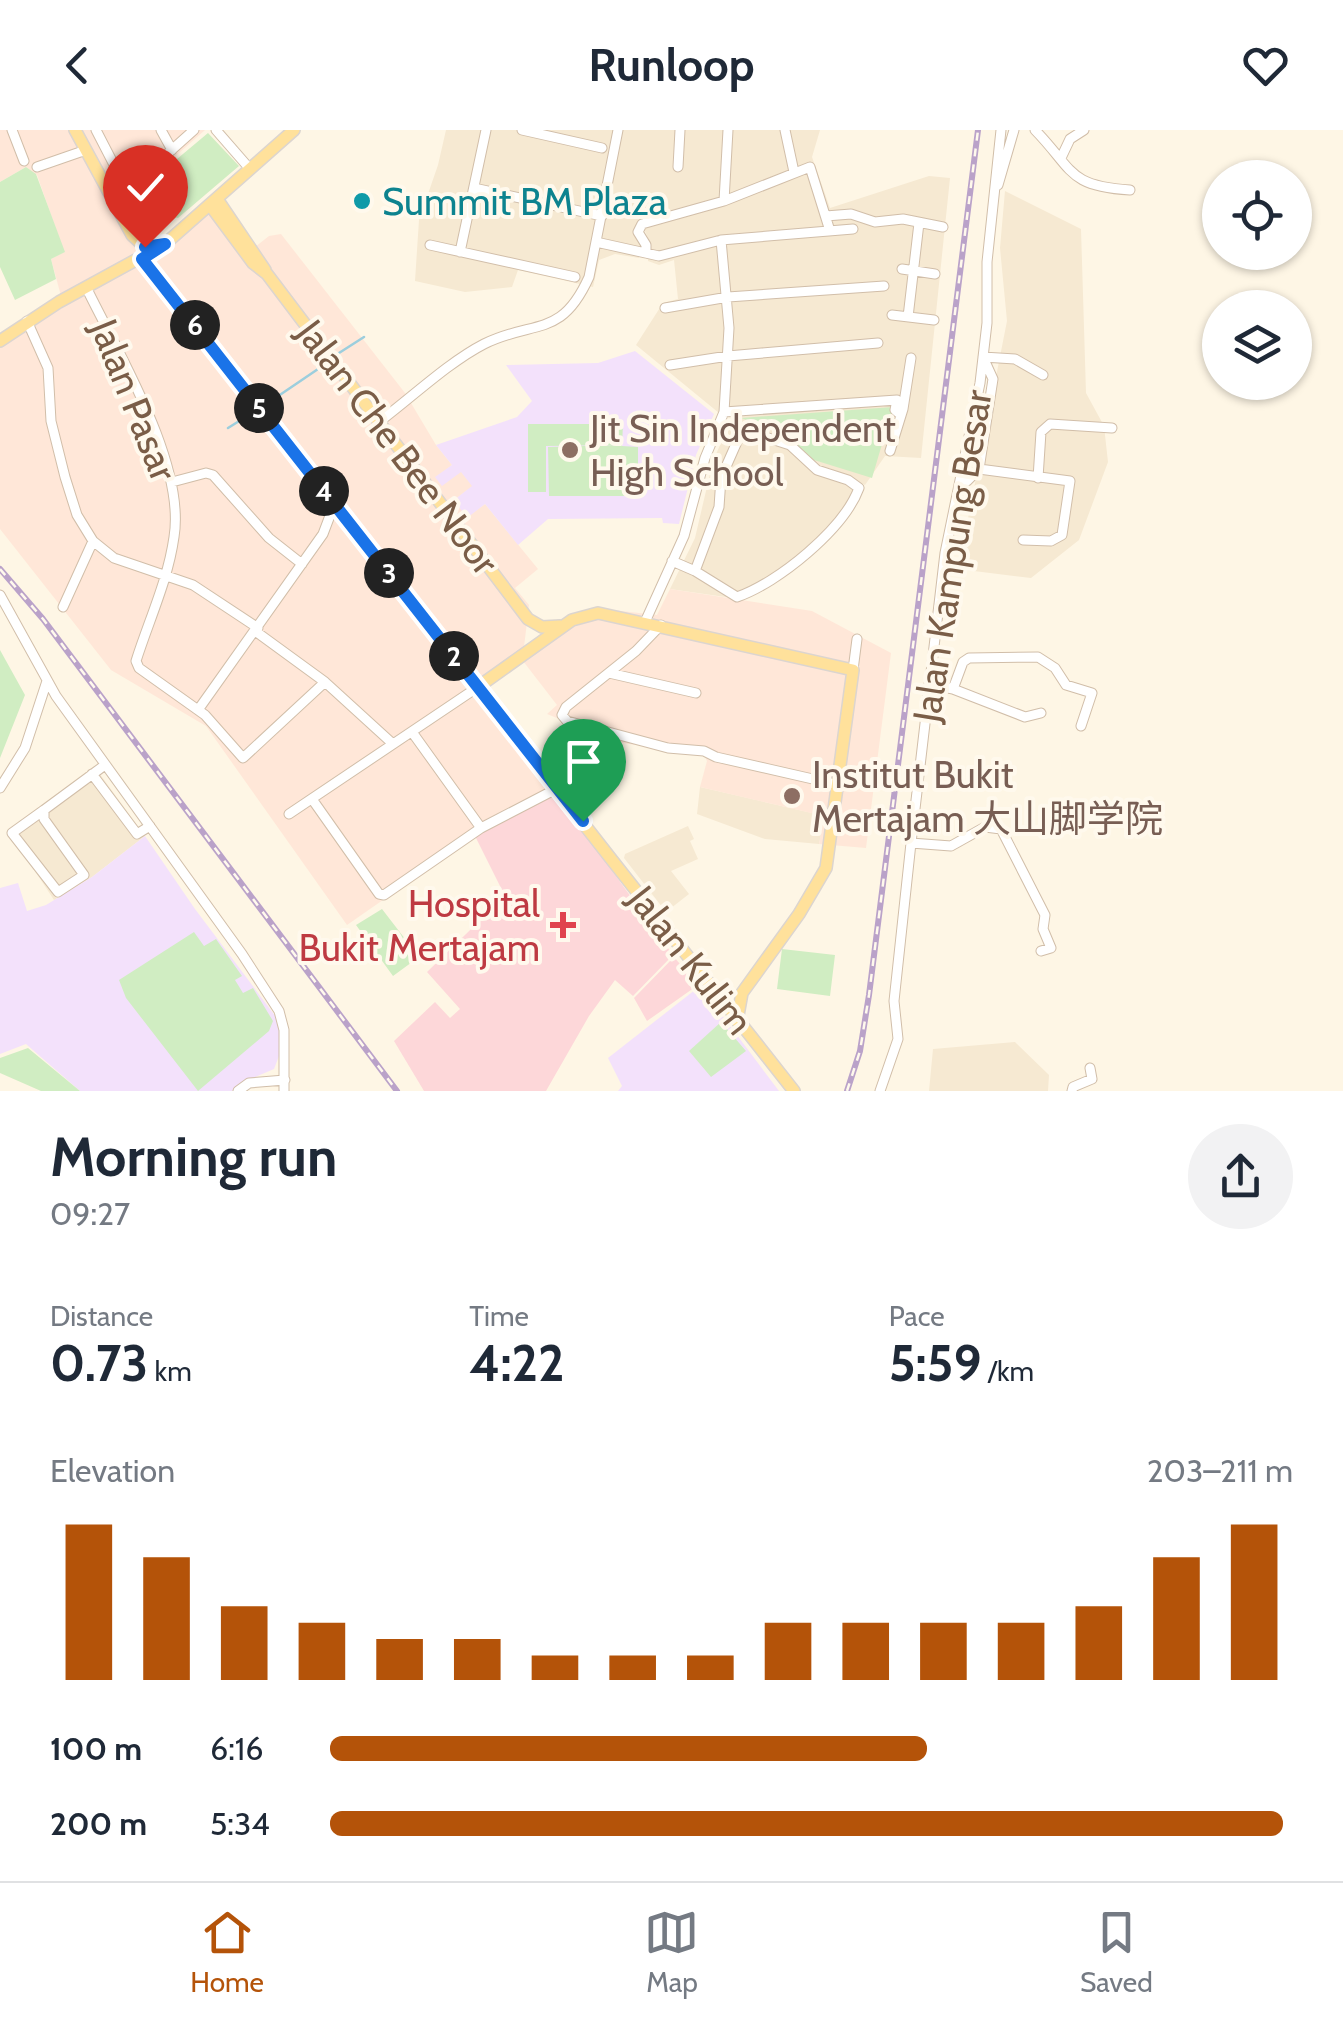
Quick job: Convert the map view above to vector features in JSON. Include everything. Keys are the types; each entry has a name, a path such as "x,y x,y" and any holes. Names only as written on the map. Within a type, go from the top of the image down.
{"main road":[{"path":"75,130 132,236 145,247 165,244"},
{"path":"1,339 165,244 294,130"},
{"name":"Jalan Che Bee Noor","path":"213,202 254,250 267,274 528,620"},
{"path":"121,269 132,252 132,236"},
{"name":"Jalan Kulim","path":"142,259 794,1091"},
{"path":"478,687 564,625 598,612 853,670 826,868 800,914 742,994 737,1021"},
{"path":"517,660 528,641 528,620 547,628 564,625"},
{"path":"711,986 730,998 742,994"}],"street":[{"path":"12,130 24,161"},
{"path":"96,130 126,188"},
{"path":"161,130 172,150"},
{"path":"111,196 126,188 194,130"},
{"path":"216,130 250,169"},
{"path":"460,252 486,130"},
{"path":"522,130 602,148"},
{"path":"378,422 482,345 548,325 579,300 589,277 618,130"},
{"path":"678,166 680,130"},
{"path":"724,202 728,130"},
{"path":"785,130 794,172"},
{"name":"Jalan Kampung Besar","path":"880,1091 898,1039 895,992 929,684 945,553 983,358 986,262 1001,130"},
{"name":"Jalan Kampung Besar","path":"994,197 1014,130"},
{"path":"1035,130 1079,181 1100,188 1130,190"},
{"path":"1061,158 1070,140 1084,130"},
{"path":"234,148 262,158"},
{"path":"37,167 86,150"},
{"path":"646,253 638,232 642,224 724,202 810,166 830,230"},
{"path":"474,188 602,216"},
{"path":"826,216 851,214 874,222 896,219 943,228"},
{"path":"908,317 919,223"},
{"path":"596,242 659,256 721,240 853,230"},
{"path":"645,622 684,536 704,458 724,412 728,297 721,240"},
{"path":"430,245 575,276"},
{"path":"902,269 935,274"},
{"path":"665,308 728,297 884,286"},
{"name":"Jalan Pasar","path":"86,288 153,426 172,482 174,537 166,574 136,662 144,672 198,710"},
{"path":"892,315 934,320"},
{"path":"27,321 48,368 52,421 65,477 77,515 92,542 114,558 194,585 325,682 393,744"},
{"path":"670,365 878,343"},
{"path":"890,451 911,358"},
{"path":"960,482 979,469 994,379 983,358 1015,359 1043,375"},
{"path":"724,412 897,400 895,410 901,415"},
{"path":"1038,478 1041,432 1050,424 1112,428"},
{"path":"672,561 738,597 751,592 818,545 850,509 858,488 848,480 817,470 790,445 746,431 740,435 721,478 718,508 695,571"},
{"path":"979,469 1070,481 1062,535 1051,541 1023,540"},
{"path":"172,482 213,475 269,538 302,564"},
{"path":"702,477 721,478"},
{"path":"325,682 243,758 198,710 323,534 334,511 333,502"},
{"path":"323,534 341,524 354,528"},
{"path":"62,606 92,542"},
{"path":"0,595 47,681 279,1012 284,1030 284,1085 259,1081 238,1091"},
{"path":"661,625 566,707 562,715 567,721 591,730 668,748 704,751 839,785"},
{"path":"853,670 857,639"},
{"path":"953,689 963,662 969,658 1038,657 1055,668 1066,684 1092,693 1082,726"},
{"path":"609,673 696,693"},
{"path":"0,788 24,748 47,681"},
{"path":"929,684 1026,717 1042,713"},
{"path":"289,814 478,687"},
{"path":"412,732 480,828"},
{"path":"44,815 83,872 79,880 58,892 12,834 44,815 105,765"},
{"path":"92,774 137,834 150,826"},
{"path":"312,798 384,896 480,828 558,788"},
{"path":"911,843 952,846 985,827 1001,829 1045,915 1043,929 1050,948 1040,951"},
{"path":"1072,1091 1092,1079 1090,1068"}],"shaded area":[{"path":"0,130 205,130 124,202 149,245 156,246 218,196 255,247 269,236 281,234 405,393 452,465 436,478 461,471 473,486 454,500 467,517 485,504 538,569 515,588 529,605 524,647 479,693 556,793 475,836 347,925 206,726 111,670 0,529 0,348 24,329 64,307 51,259 64,252 37,175 26,167 0,182"},
{"path":"446,130 820,130 812,157 830,208 929,176 950,178 921,458 885,456 865,485 829,468 818,468 785,438 729,423 731,418 719,413 636,345 663,303 678,299 674,260 659,265 648,261 649,240 639,218 635,232 641,244 639,258 615,254 599,260 593,287 518,270 512,287 465,292 415,281 419,220"},
{"path":"1005,191 1081,229 1086,393 1104,426 1108,462 1079,540 1031,578 958,569 1007,321 1000,248"},
{"name":"Jit Sin Independent High School","path":"635,351 714,414 696,455 679,524 663,523 662,518 548,519 518,545 485,504 467,518 454,500 472,486 461,472 442,486 435,477 452,465 436,445 517,417 532,401 506,365 598,363"},
{"path":"728,427 782,443 816,473 857,488 820,541 739,599 670,589 695,538 713,461"},
{"path":"670,589 812,611 891,653 866,848 819,844 824,816 700,787 707,761 704,755 616,742 547,714 557,705 523,661 594,608 657,615"},
{"path":"94,766 145,836 92,877 54,900 8,830"},
{"path":"700,787 825,816 819,844 765,839 697,814"},
{"name":"Hospital Bukit Mertajam","path":"556,793 673,955 633,996 615,980 589,1016 546,1091 424,1091 394,1041 435,1002 450,1018 460,1009 427,972 505,896 475,836"},
{"path":"688,826 698,859 671,871 689,894 666,912 624,858 625,854"},
{"path":"145,836 279,1021 279,1056 274,1069 232,1091 80,1091 26,1044 0,1054 0,888 18,883 27,911 46,905 92,877"},
{"path":"674,957 698,985 647,1021 634,998"},
{"path":"700,986 779,1091 618,1091 622,1086 608,1058"},
{"path":"1015,1042 1049,1075 1048,1091 929,1091 933,1049"}],"green space":[{"path":"208,133 239,166 178,218 174,217 146,185"},
{"path":"26,167 36,174 65,252 51,259 56,279 15,300 0,267 0,182"},
{"path":"893,407 872,478 814,460 784,433 741,418"},
{"path":"528,424 623,424 622,446 638,447 638,496 549,496 548,447 621,445 546,446 546,492 528,492"},
{"path":"0,650 25,695 0,758"},
{"path":"382,909 419,957 393,976 356,925"},
{"path":"194,932 204,946 216,939 242,976 235,980 243,993 253,988 273,1021 269,1031 198,1091 126,998 119,980"},
{"path":"782,949 835,955 830,996 777,989"},
{"path":"721,1022 746,1051 711,1077 689,1051"},
{"path":"28,1048 80,1091 41,1091 0,1073 0,1058"}],"waterway":[{"path":"339,353 364,337"},
{"path":"265,405 321,367"},
{"path":"228,428 252,413"}],"railway":[{"path":"847,1091 860,1051 869,995 978,130"},
{"path":"0,569 43,619 397,1091"}],"place":[{"name":"Summit BM Plaza","path":"362,201"},
{"name":"Jit Sin Independent High School","path":"570,450"},
{"name":"Institut Bukit Mertajam 大山脚学院","path":"792,796"},
{"name":"Hospital Bukit Mertajam","path":"563,925"}],"route":[{"path":"145,247 165,244 142,259 583,821"}]}
